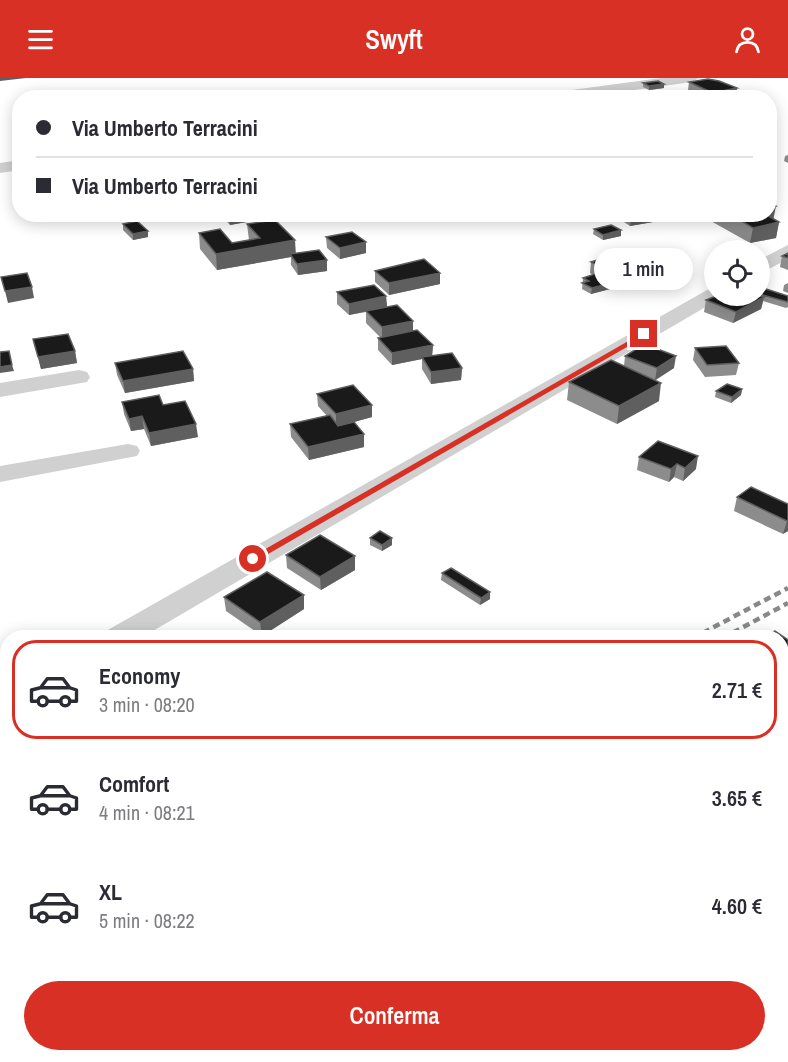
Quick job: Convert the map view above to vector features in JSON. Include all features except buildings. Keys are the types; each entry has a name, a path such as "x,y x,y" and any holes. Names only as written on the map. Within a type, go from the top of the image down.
{"street":[{"path":"602,90 692,78"},
{"path":"770,262 788,251"},
{"path":"131,630 704,300"},
{"path":"0,390 79,377"},
{"path":"0,474 128,451"}],"railway":[{"path":"708,630 788,588"},
{"path":"738,630 788,603"}],"route":[{"path":"253,559 644,334"}]}
